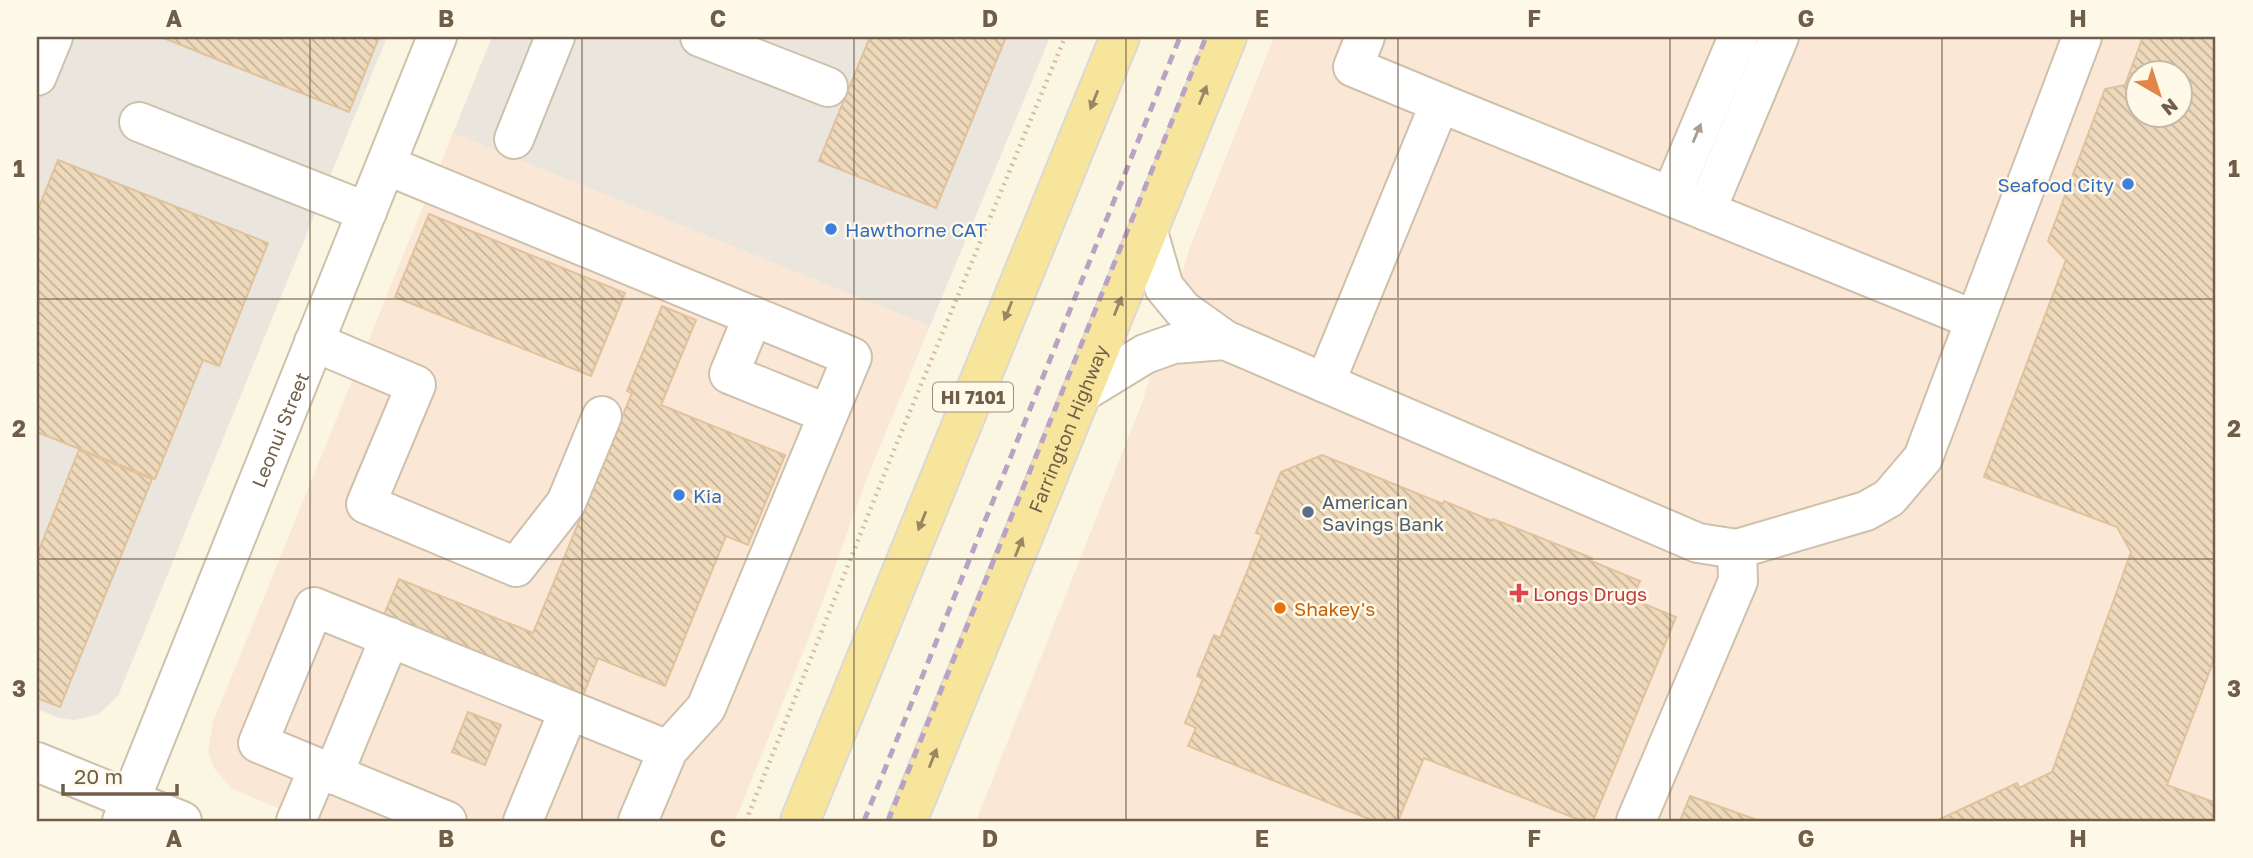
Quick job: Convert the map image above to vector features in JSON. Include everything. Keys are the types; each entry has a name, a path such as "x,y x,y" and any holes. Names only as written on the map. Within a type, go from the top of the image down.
{"main road":[{"name":"HI 7101","path":"800,821 1120,37"},
{"name":"Farrington Highway","path":"907,821 1227,37"}],"street":[{"path":"37,76 53,37"},
{"name":"Leonui Street","path":"126,811 438,37"},
{"path":"514,139 555,37"},
{"path":"700,37 828,87"},
{"path":"1365,37 1353,67 1975,320"},
{"path":"1671,196 1738,37"},
{"path":"1706,211 1779,37"},
{"path":"1148,232 1164,287 1183,310 1225,340 1698,543 1737,549 1866,511 1889,498 1923,458 2082,37"},
{"path":"1325,383 1440,103"},
{"path":"139,122 367,212"},
{"path":"386,165 852,357 706,708 668,750 638,821"},
{"path":"753,316 730,374 828,414"},
{"path":"1083,392 1145,354 1173,344 1225,340"},
{"path":"314,342 416,385 366,504 516,567 566,503 602,416"},
{"path":"1636,821 1738,581 1737,549"},
{"path":"447,821 257,743 314,607 668,750"},
{"path":"296,821 326,772 390,638"},
{"path":"523,821 569,710"},
{"path":"37,762 126,811 182,821"}],"path":[{"path":"746,821 894,450 1065,37"}],"shaded area":[{"path":"37,37 387,37 118,696 99,714 75,720 59,718 37,709"},
{"name":"Hawthorne CAT","path":"492,37 1050,37 930,326 453,133"},
{"path":"1274,37 2216,37 2216,821 976,821 1142,403 1190,247"},
{"path":"453,133 930,326 867,478 814,625 735,821 311,821 232,789 214,768 208,752 213,722"}],"building":[{"path":"161,37 379,37 349,112"},
{"path":"870,37 1006,37 936,208 819,161"},
{"path":"2143,37 2216,37 2216,654 2167,785 2216,803 2216,821 1936,821 2017,783 2019,788 2052,772 2131,552 2117,527 1984,477 2066,260 2048,241 2105,89 2124,85 2124,130 2194,130 2194,60 2134,60"},
{"path":"58,160 268,243 219,366 203,360 155,479 37,432 37,212"},
{"path":"429,214 625,293 591,376 395,297"},
{"name":"Kia","path":"662,306 696,320 661,405 785,455 748,545 726,536 665,686 598,658 582,698 383,617 399,579 533,633 632,393 627,391"},
{"path":"79,450 152,479 60,707 37,698 37,555"},
{"path":"1322,455 1443,504 1444,501 1592,558 1591,561 1640,581 1632,599 1676,617 1593,821 1582,821 1424,758 1398,821 1374,821 1188,746 1196,728 1185,723 1203,679 1197,676 1214,635 1220,638 1262,535 1256,533 1281,472"},
{"path":"468,712 501,725 485,765 452,752"},
{"path":"1690,796 1760,821 1680,821"}],"railway":[{"path":"864,821 1180,37"},
{"path":"888,821 1206,37"}],"place":[{"name":"Seafood City","path":"2128,184"},
{"name":"Hawthorne CAT","path":"831,229"},
{"name":"Kia","path":"679,495"},
{"name":"American Savings Bank","path":"1308,512"},
{"name":"Longs Drugs","path":"1519,593"},
{"name":"Shakey's","path":"1280,608"}]}
